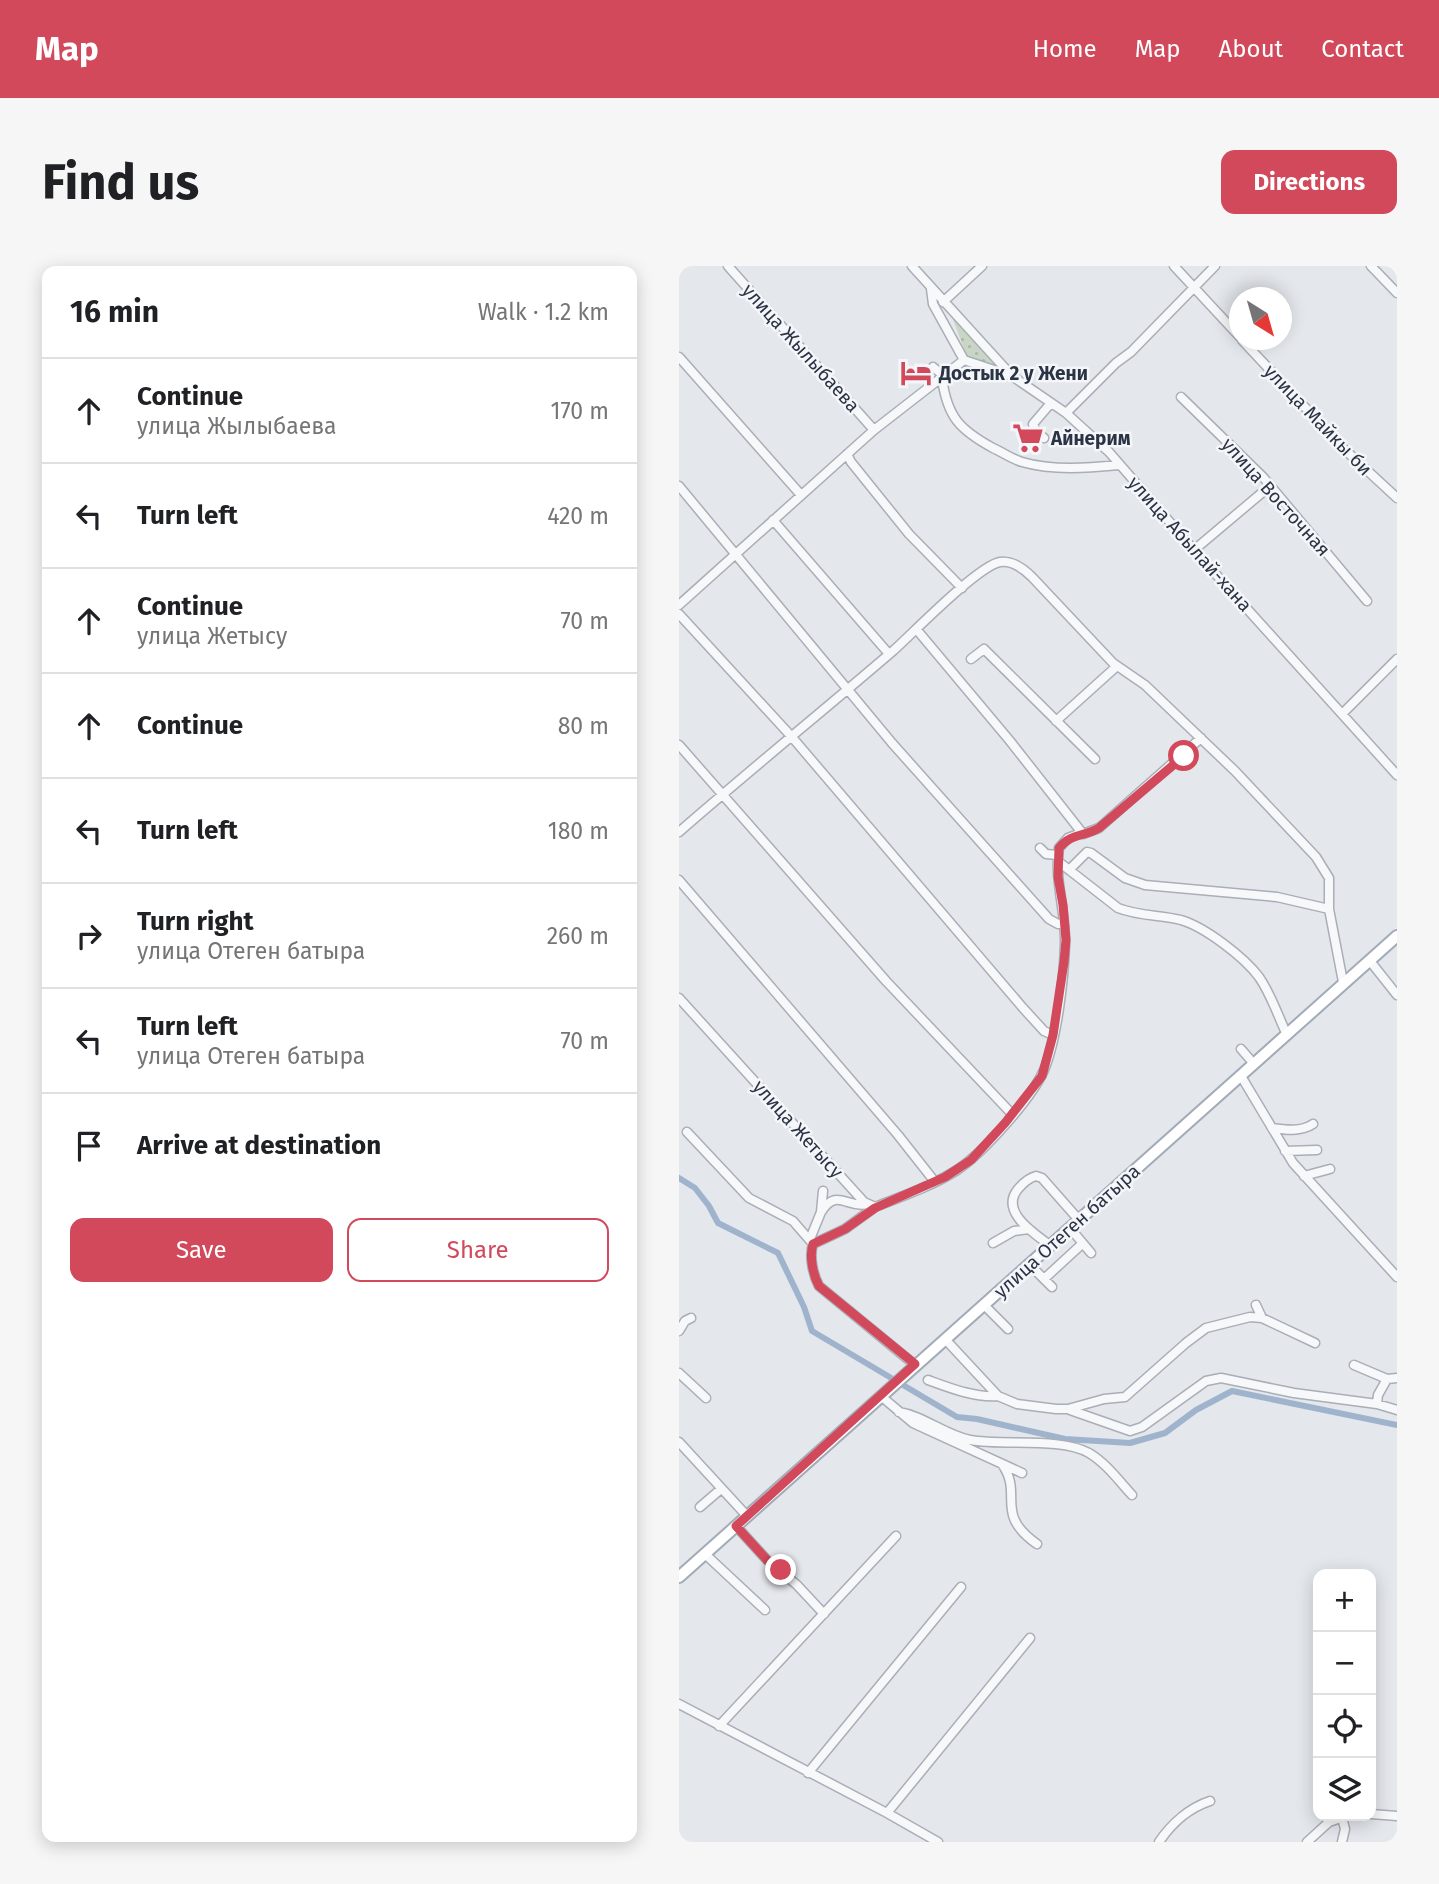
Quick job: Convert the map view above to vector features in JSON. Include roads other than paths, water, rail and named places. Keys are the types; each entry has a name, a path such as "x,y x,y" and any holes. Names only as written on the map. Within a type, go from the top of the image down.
{"main road":[{"name":"улица Отеген батыра","path":"679,1577 1397,936"}],"street":[{"name":"улица Жылыбаева","path":"728,266 874,430"},
{"name":"улица Абылай-хана","path":"912,266 1012,376 1090,433 1397,775"},
{"path":"943,302 982,266"},
{"name":"улица Майкы би","path":"1174,266 1229,325"},
{"path":"1066,413 1116,362 1131,352 1215,266"},
{"path":"1371,266 1397,293"},
{"path":"931,289 933,304 964,360 1012,376"},
{"name":"улица Майкы би","path":"1252,350 1343,448 1397,498"},
{"path":"679,357 801,495"},
{"path":"679,605 874,430 964,360"},
{"path":"933,367 943,377 943,389 960,426 979,441 1021,462 1051,467 1119,465"},
{"name":"улица Восточная","path":"1181,397 1271,486 1367,601"},
{"path":"1044,438 1036,432 1033,424 1051,402"},
{"path":"847,454 909,534 946,574 962,587"},
{"path":"679,486 949,809 1049,919 1064,924"},
{"path":"1194,551 1271,486"},
{"path":"773,520 889,654"},
{"path":"679,832 917,630 962,587 997,563 1003,562 1021,567 1117,666 1145,685 1201,738 1316,857 1329,878 1329,909 1343,982"},
{"path":"679,614 791,736 1023,1008 1044,1031 1053,1035"},
{"path":"917,630 1010,741 1079,832"},
{"path":"971,659 984,649 1095,759"},
{"path":"1342,714 1397,659"},
{"path":"1055,721 1117,666"},
{"path":"821,1212 829,1202 837,1199 871,1206 935,1182 971,1160 1012,1114 1042,1076 1053,1035 1064,962 1064,924 1058,877 1059,848 1079,832 1099,828 1201,738"},
{"path":"679,745 886,981 1012,1114"},
{"path":"1040,848 1058,859 1118,908 1183,921 1206,932 1230,950 1258,975 1287,1035"},
{"path":"1069,870 1087,852 1125,878 1145,885 1277,897 1329,909"},
{"path":"679,880 898,1135 935,1182"},
{"path":"1370,961 1397,995"},
{"name":"улица Жетысу","path":"679,998 871,1206"},
{"path":"1241,1049 1254,1064"},
{"path":"1241,1076 1285,1151 1304,1176 1397,1277"},
{"path":"1272,1128 1288,1130 1307,1128 1313,1124"},
{"path":"687,1132 749,1198 793,1221 812,1242"},
{"path":"1285,1151 1317,1150"},
{"path":"1304,1176 1330,1169"},
{"path":"1051,1246 1017,1217 1013,1205 1014,1194 1030,1178 1042,1178 1079,1220"},
{"path":"823,1191 821,1212 811,1249 819,1286 915,1364"},
{"path":"812,1242 845,1229 871,1206"},
{"path":"1070,1228 1091,1252"},
{"path":"993,1243 1014,1231 1029,1229"},
{"path":"1044,1279 1082,1244"},
{"path":"1030,1265 1052,1287"},
{"path":"984,1305 1008,1329"},
{"path":"1256,1305 1262,1318"},
{"path":"1068,1409 1104,1399 1125,1397 1201,1331 1250,1317 1262,1318 1315,1343"},
{"path":"679,1331 691,1318"},
{"path":"945,1339 998,1396"},
{"path":"1354,1365 1387,1379 1397,1378"},
{"path":"679,1373 706,1398"},
{"path":"928,1380 1030,1406 1068,1409 1130,1431 1142,1427 1206,1381 1221,1378 1294,1393 1377,1404 1397,1410"},
{"path":"1377,1404 1378,1395 1387,1379"},
{"path":"882,1396 913,1423 1022,1473"},
{"path":"899,1412 968,1439 1060,1446 1086,1451 1098,1459 1132,1495"},
{"path":"679,1442 682,1453 747,1516"},
{"path":"1002,1464 1010,1477 1010,1504 1017,1528 1037,1544"},
{"path":"700,1507 721,1489"},
{"path":"736,1526 767,1560 824,1614"},
{"path":"719,1726 896,1536"},
{"path":"705,1554 765,1610"},
{"path":"809,1773 961,1587"},
{"path":"887,1813 1030,1638"},
{"path":"679,1704 937,1842"},
{"path":"1159,1842 1175,1823 1198,1805 1210,1801"},
{"path":"1376,1814 1397,1816"},
{"path":"1307,1842 1332,1821"},
{"path":"1342,1842 1344,1821"}],"waterway":[{"path":"679,1178 695,1188 718,1223 778,1253 804,1307 812,1331 957,1417 1065,1439 1130,1443 1165,1433 1196,1410 1232,1391 1397,1425"}],"place":[{"name":"Достык 2 у Жени","path":"916,373"},
{"name":"Айнерим","path":"1028,438"}]}
